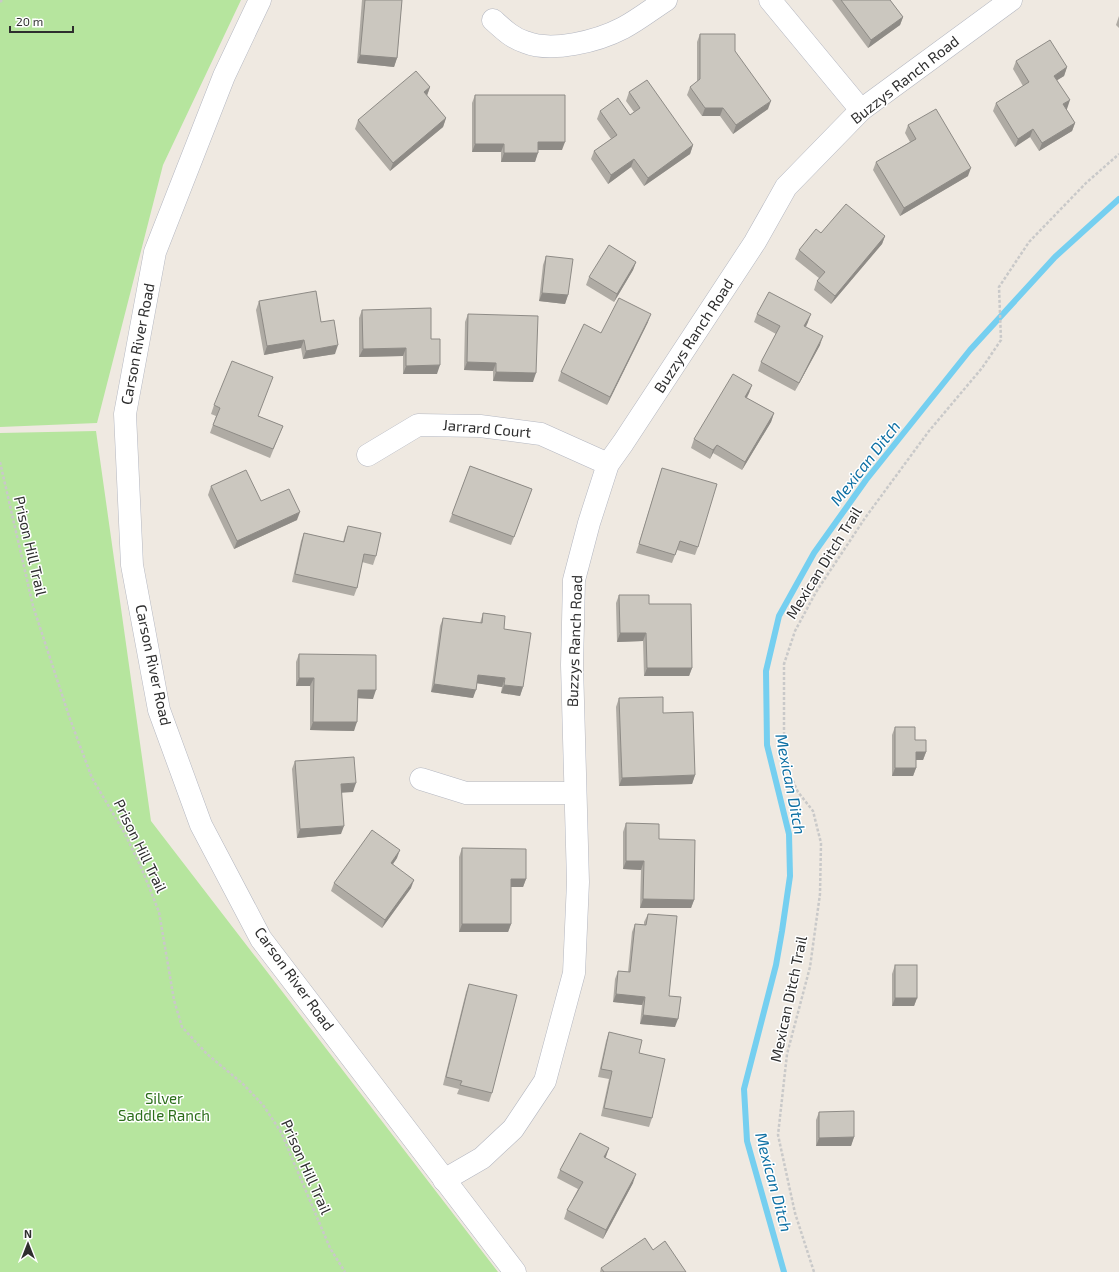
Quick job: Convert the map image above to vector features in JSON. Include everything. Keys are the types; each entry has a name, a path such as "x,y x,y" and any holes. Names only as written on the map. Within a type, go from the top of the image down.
{"street":[{"name":"Carson River Road","path":"260,0 224,76 155,252 125,414 132,565 160,710 201,825 262,939 515,1272"},
{"path":"493,20 507,33 525,43 545,47 565,46 594,39 622,28 666,0"},
{"path":"770,0 861,110"},
{"name":"Buzzys Ranch Road","path":"444,1180 482,1158 514,1129 545,1081 574,974 578,882 572,665 574,580 589,523 608,464 636,424 755,242 786,187 861,110 1011,0"},
{"name":"Jarrard Court","path":"368,455 418,425 480,426 540,434 608,464"},
{"path":"422,779 466,793 575,793"}],"path":[{"name":"Mexican Ditch Trail","path":"814,1272 796,1213 778,1135 787,1054 810,967 820,894 821,844 812,812 798,792 786,766 784,732 784,664 795,631 816,592 869,512 930,431 982,368 1001,340 999,287 1029,242 1086,183 1119,154"},
{"name":"Prison Hill Trail","path":"0,462 33,606 70,719 92,778 124,832 160,912 174,1000 182,1027 207,1054 243,1084 263,1104 281,1132 330,1248 345,1272"}],"green space":[{"path":"0,0 241,0 163,165 97,423 0,427"},
{"name":"Silver Saddle Ranch","path":"96,431 151,821 498,1272 0,1272 0,433"}],"building":[{"path":"365,0 402,0 397,58 360,55"},
{"path":"841,0 890,0 903,17 871,40"},
{"path":"700,34 735,34 735,51 771,101 736,125 723,108 705,108 690,87 700,79"},
{"path":"1050,40 1067,67 1054,76 1070,100 1063,104 1075,123 1042,143 1033,129 1018,139 996,103 1029,82 1016,61"},
{"path":"416,71 430,87 424,92 446,118 393,163 358,120"},
{"path":"647,80 693,145 648,178 634,159 611,175 594,151 617,135 600,111 618,98 630,115 640,108 629,92"},
{"path":"475,95 565,95 565,142 538,142 538,153 504,153 504,144 475,144"},
{"path":"936,109 971,168 904,208 876,162 916,139 908,125"},
{"path":"846,204 885,236 835,296 817,281 825,272 799,250 816,229 821,233"},
{"path":"609,245 636,262 617,294 589,277"},
{"path":"546,256 573,259 568,295 542,293"},
{"path":"316,291 321,322 334,320 338,345 306,351 304,340 267,346 259,301"},
{"path":"769,292 811,314 804,326 823,336 799,383 761,362 780,326 757,314"},
{"path":"619,298 651,314 610,397 561,372 584,324 601,333"},
{"path":"431,308 431,339 440,339 440,365 406,366 406,348 363,349 362,310"},
{"path":"468,314 538,316 536,373 496,372 496,363 467,362"},
{"path":"232,361 273,377 258,416 283,426 273,449 213,425 220,408 214,405"},
{"path":"733,374 752,385 745,397 774,413 745,462 717,445 713,450 694,439"},
{"path":"470,466 532,489 514,537 452,514"},
{"path":"662,468 717,484 698,547 680,541 675,555 639,544"},
{"path":"246,470 261,501 289,489 300,512 237,541 211,486"},
{"path":"348,526 381,533 376,556 364,554 357,588 295,574 304,533 344,542"},
{"path":"619,595 649,595 649,604 691,604 692,668 647,668 646,633 620,633"},
{"path":"483,613 505,616 504,629 531,633 523,687 504,685 505,678 478,675 476,690 434,684 443,618 482,623"},
{"path":"299,654 376,655 376,690 358,690 357,722 313,722 314,678 299,678"},
{"path":"663,697 663,713 693,712 695,775 622,778 619,698"},
{"path":"895,727 915,727 915,740 926,740 926,752 916,752 916,768 895,768"},
{"path":"354,757 356,783 341,784 344,826 300,829 295,761"},
{"path":"626,823 659,824 659,839 695,840 694,900 643,899 644,861 626,861"},
{"path":"372,830 400,850 391,863 414,880 385,920 334,883"},
{"path":"462,848 526,849 526,879 511,879 511,924 462,924"},
{"path":"648,914 677,916 669,996 681,997 678,1019 643,1015 645,997 616,994 618,971 630,972 635,924 646,925"},
{"path":"895,965 917,965 917,998 895,998"},
{"path":"469,984 517,995 492,1093 460,1085 462,1081 446,1077"},
{"path":"609,1032 642,1040 639,1053 665,1059 652,1118 604,1108 612,1071 601,1069"},
{"path":"854,1111 854,1137 819,1138 819,1112"},
{"path":"580,1133 609,1148 604,1157 636,1174 606,1230 567,1210 583,1182 560,1170"},
{"path":"645,1238 653,1250 665,1241 686,1272 604,1272 601,1268"}],"waterway":[{"name":"Mexican Ditch","path":"784,1272 747,1141 744,1089 776,965 790,876 789,834 767,745 766,671 779,616 814,553 866,480 970,350 1055,257 1119,199"}]}
